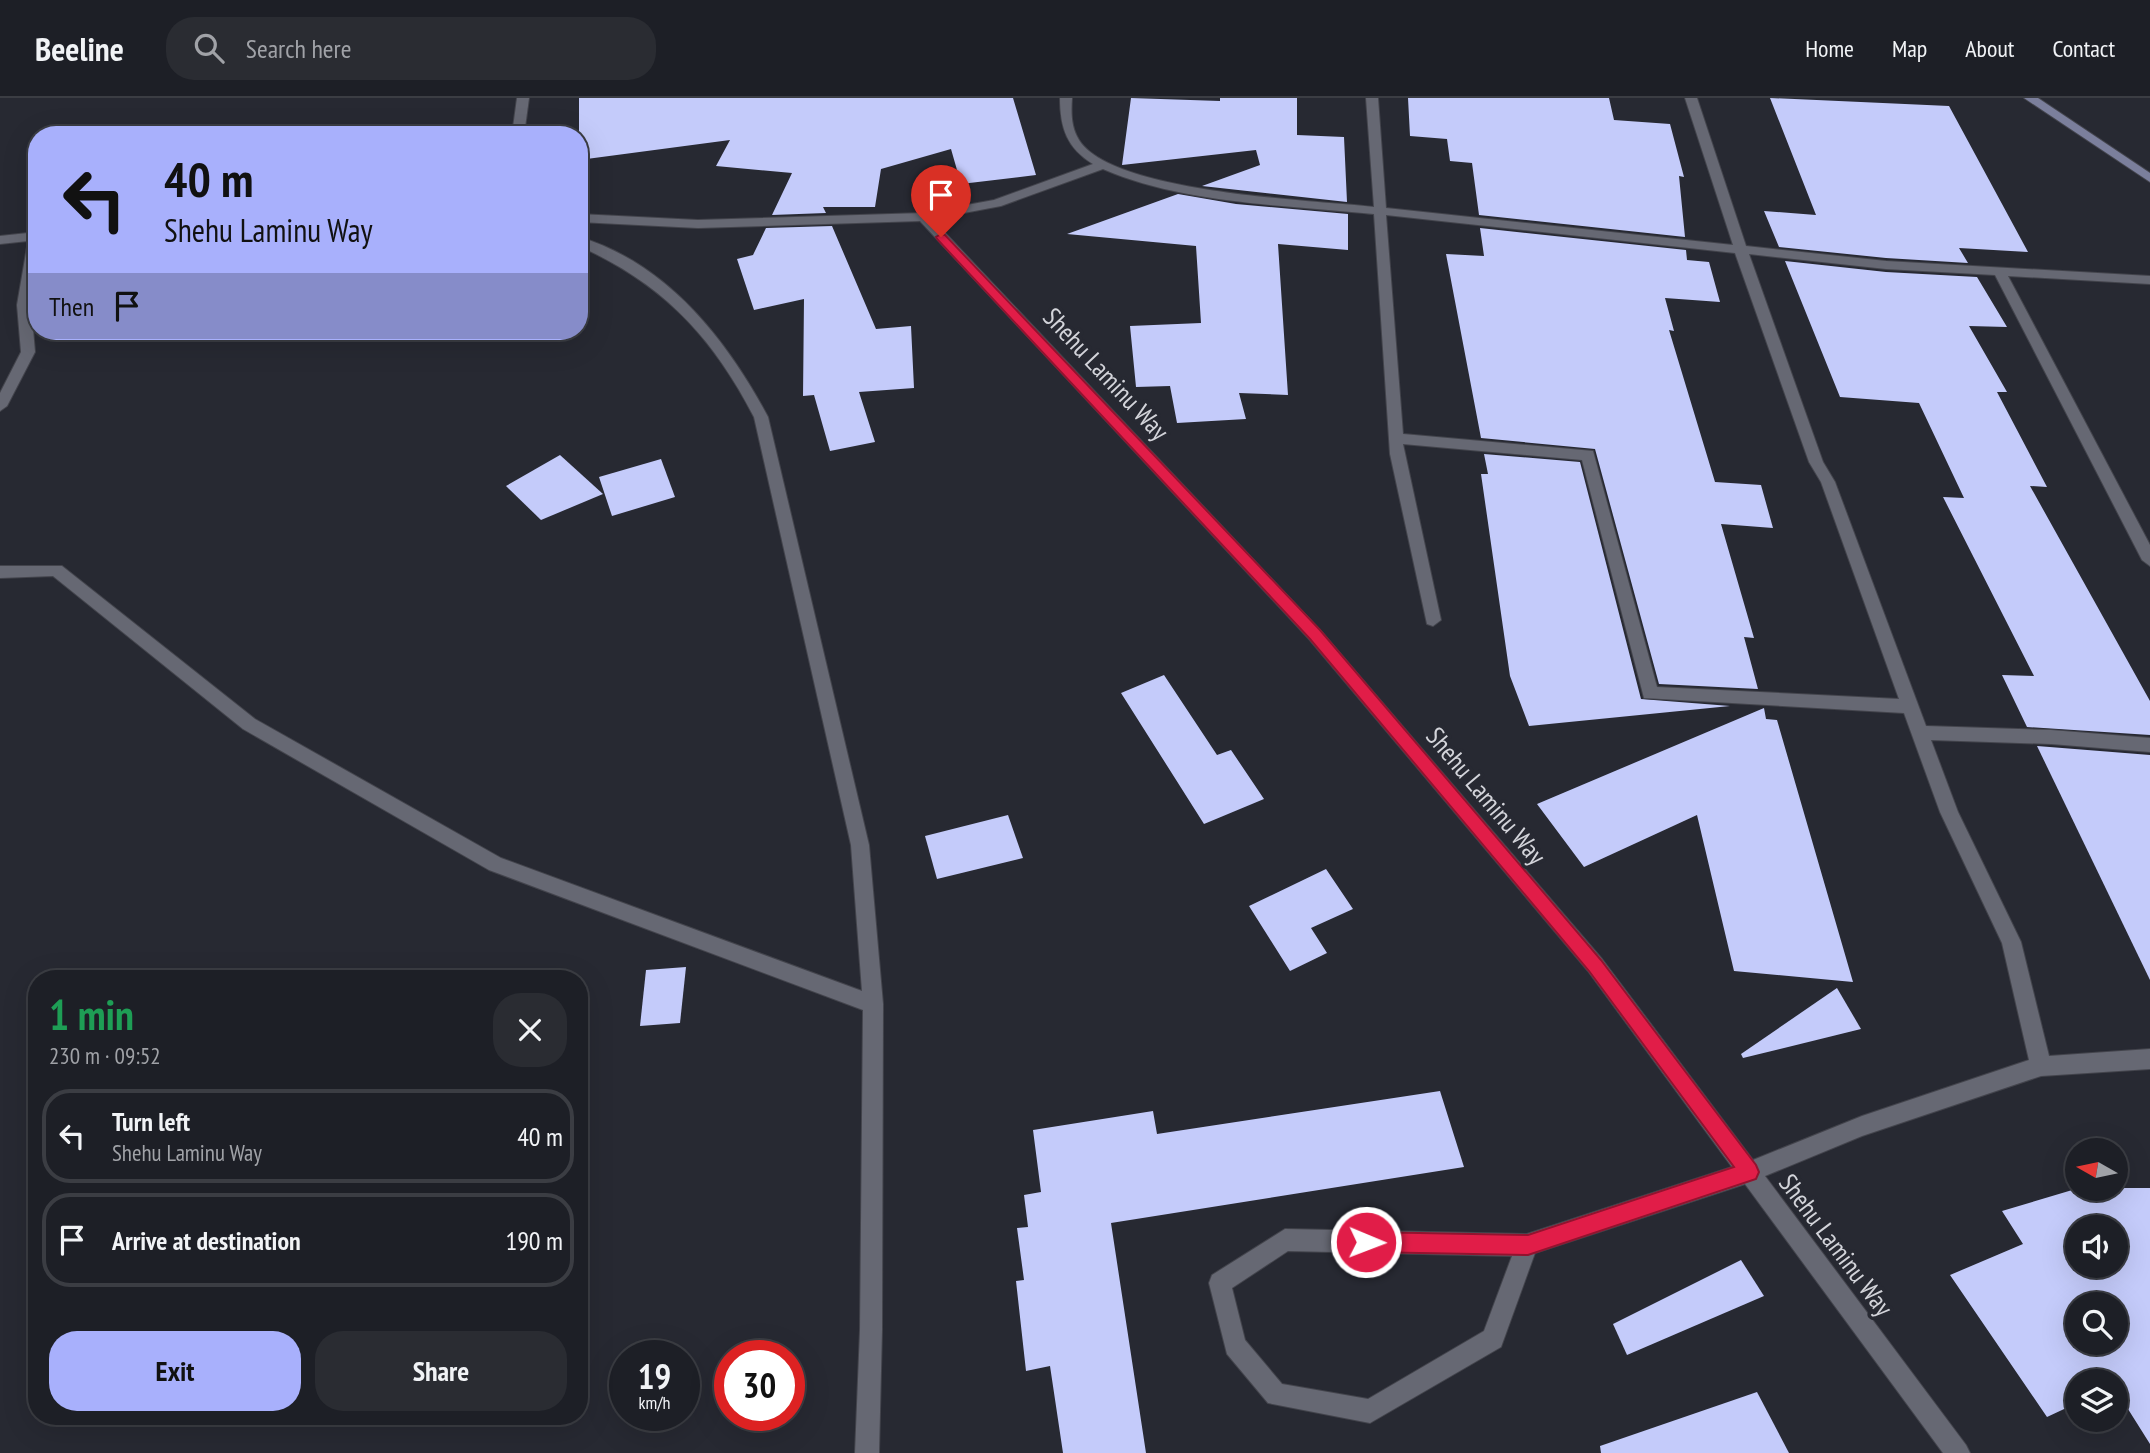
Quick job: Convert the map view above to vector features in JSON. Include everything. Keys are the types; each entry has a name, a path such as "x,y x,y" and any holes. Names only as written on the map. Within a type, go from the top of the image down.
{"street":[{"path":"519,126 523,98"},
{"path":"1066,98 1067,127 1078,146 1100,166 1193,191 1886,265 2150,280"},
{"path":"1372,98 1396,439 1433,620"},
{"path":"1691,98 1740,248 1816,462 1828,482 1949,812 2011,942 2041,1066"},
{"path":"2030,98 2150,178"},
{"path":"588,218 698,224 923,217 997,203 1100,166"},
{"name":"Shehu Laminu Way","path":"923,217 1315,635 1595,965 1958,1453"},
{"path":"0,240 28,237"},
{"path":"588,245 623,262 689,311 724,351 742,378 761,417 860,845 873,1004 871,1330 867,1453"},
{"path":"2000,272 2150,560"},
{"path":"0,406 28,352 24,305 28,282"},
{"path":"1396,439 1588,455 1650,693 1909,706"},
{"path":"0,572 56,570 249,724 495,864 873,1004"},
{"path":"1919,733 2051,737 2150,745"},
{"path":"1528,1245 1493,1339 1370,1411 1276,1395 1235,1346 1220,1283 1285,1240 1528,1245 1749,1172 1862,1126 2041,1066 2150,1059"}],"building":[{"path":"579,98 1013,98 1036,175 961,184 951,149 881,169 875,207 823,207 826,213 772,215 792,173 716,166 730,140 588,159 588,126 579,126"},
{"path":"1131,98 1220,101 1220,98 1297,98 1297,135 1344,137 1347,202 1202,186 1260,165 1256,150 1122,165"},
{"path":"1408,98 1609,98 1614,120 1670,124 1684,177 1679,176 1685,237 1479,215 1472,163 1450,161 1447,139 1410,136"},
{"path":"1770,98 1949,106 2028,252 1959,248 1968,263 1779,247 1764,211 1816,215"},
{"path":"1178,194 1236,204 1348,214 1348,250 1278,244 1288,395 1239,393 1246,419 1177,423 1170,386 1136,387 1130,326 1201,323 1196,246 1067,234"},
{"path":"832,226 876,329 911,326 914,388 859,392 875,442 830,451 814,395 803,396 804,299 754,310 737,259 753,255 766,228"},
{"path":"1480,228 1686,250 1687,260 1709,262 1720,302 1665,298 1674,331 1669,330 1715,482 1761,485 1773,528 1721,524 1754,638 1744,637 1758,689 1659,684 1595,449 1481,438 1446,254 1484,256"},
{"path":"1785,261 1886,272 1977,277 2007,327 1969,326 2007,392 1997,392 2047,487 2030,486 2150,701 2150,735 2027,727 2002,675 2034,676 1943,497 1964,498 1919,403 1840,397"},
{"path":"1484,454 1580,462 1641,699 1730,706 1529,726 1510,676 1481,474 1488,474"},
{"path":"560,455 603,494 541,520 506,486"},
{"path":"661,459 675,497 612,516 599,477"},
{"path":"1164,675 1217,755 1231,750 1264,799 1204,824 1121,693"},
{"path":"1764,708 1766,719 1777,720 1853,982 1734,971 1697,815 1584,867 1537,804"},
{"path":"2037,746 2150,755 2150,980"},
{"path":"1008,815 1023,858 937,879 925,836"},
{"path":"1326,869 1353,909 1311,928 1327,953 1290,971 1249,906"},
{"path":"686,967 680,1023 640,1026 646,970"},
{"path":"1837,988 1861,1029 1743,1058 1741,1054"},
{"path":"1440,1091 1464,1167 1111,1223 1146,1453 1063,1453 1050,1366 1026,1371 1016,1281 1024,1280 1017,1228 1028,1227 1024,1195 1041,1192 1033,1130 1153,1111 1157,1134"},
{"path":"2128,1188 2150,1188 2150,1444 2128,1409 2128,1369 2065,1369 2065,1409 2047,1417 1950,1275 2023,1244 2002,1211 2065,1192 2065,1201 2128,1201"},
{"path":"1741,1260 1764,1296 1627,1355 1613,1324"},
{"path":"1757,1392 1789,1453 1601,1453 1600,1446"}],"route":[{"path":"941,237 1315,635 1595,965 1749,1172 1528,1245 1366,1242"}]}
